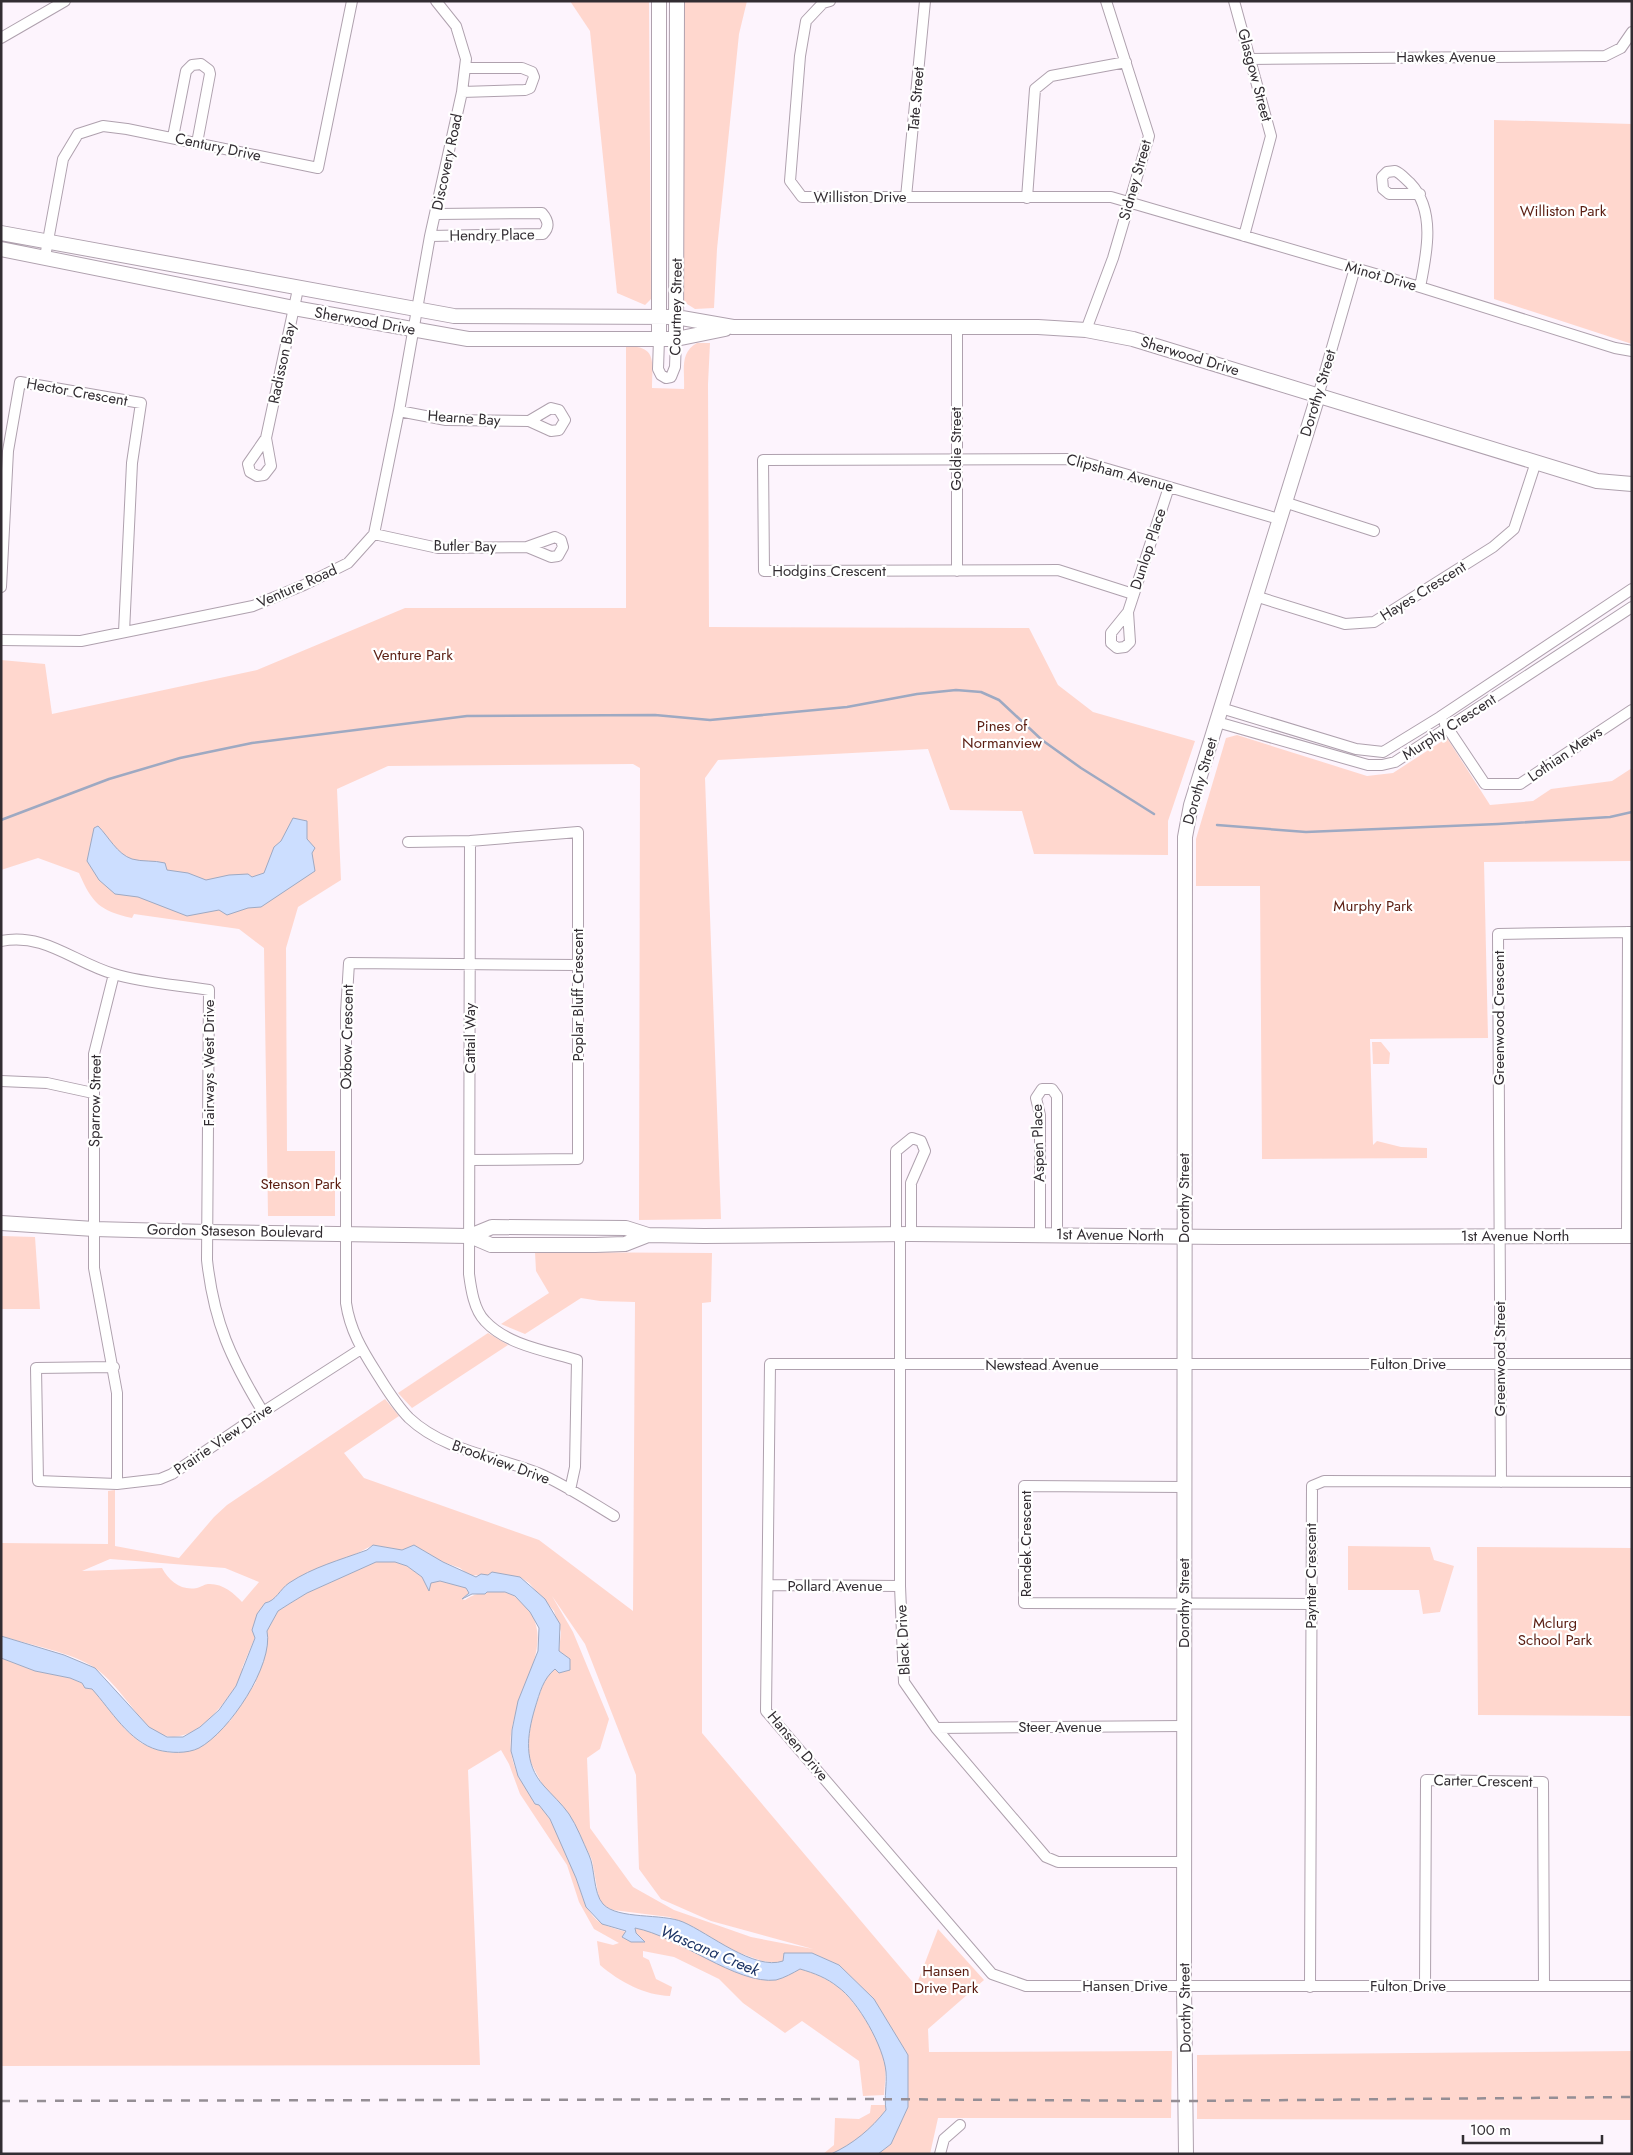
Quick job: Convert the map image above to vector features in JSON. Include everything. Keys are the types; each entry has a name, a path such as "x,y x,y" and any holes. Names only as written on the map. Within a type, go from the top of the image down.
{"street":[{"path":"1,38 66,1"},
{"name":"Century Drive","path":"45,258 63,159 78,134 103,126 173,137 318,168 352,1"},
{"name":"Discovery Road","path":"414,329 430,236 462,92 466,59 456,26 436,1"},
{"name":"Courtney Street","path":"659,1 660,317 658,369 661,375 666,378 671,377 675,367 676,339 677,1"},
{"name":"Williston Drive","path":"830,1 823,3 806,21 800,56 790,181 802,197 1111,197 1130,202"},
{"name":"Tate Street","path":"906,197 925,1"},
{"name":"Sidney Street","path":"1086,330 1130,202 1149,136 1106,1"},
{"name":"Glasgow Street","path":"1234,1 1271,136 1244,236"},
{"name":"Hawkes Avenue","path":"1250,59 1604,56 1621,48 1632,32"},
{"path":"1027,198 1035,89 1051,76 1126,62"},
{"path":"173,137 186,71 192,65 201,64 209,70 210,74 197,143"},
{"path":"462,92 525,90 530,88 534,77 532,72 522,68 464,68"},
{"path":"1420,194 1427,214 1426,258 1420,287"},
{"name":"Minot Drive","path":"1130,202 1420,287 1615,348 1632,351"},
{"name":"Hendry Place","path":"430,236 543,234 548,224 547,218 542,213 436,214"},
{"name":"Sherwood Drive","path":"1,233 298,289 454,316 676,317 733,327 1038,327 1086,330 1134,339 1597,481 1632,484"},
{"name":"Sherwood Drive","path":"1,249 294,308 468,339 676,339 733,327"},
{"name":"Dorothy Street","path":"1186,2154 1184,1985 1184,847 1191,805 1318,396 1355,268"},
{"name":"Radisson Bay","path":"266,438 298,289"},
{"name":"Goldie Street","path":"957,327 957,570"},
{"path":"374,534 414,329"},
{"name":"Hector Crescent","path":"1,587 8,451 20,382 141,403 132,463 124,632"},
{"name":"Hearne Bay","path":"399,411 446,420 529,421"},
{"name":"Clipsham Avenue","path":"956,458 1073,459 1279,519"},
{"name":"Hodgins Crescent","path":"956,458 764,460 764,571 957,570"},
{"name":"Hayes Crescent","path":"1255,596 1345,624 1374,622 1493,547 1514,529 1536,462"},
{"name":"Dunlop Place","path":"1128,612 1169,486"},
{"path":"1284,502 1374,531"},
{"name":"Butler Bay","path":"374,534 438,548 527,547"},
{"name":"Venture Road","path":"1,640 81,641 253,606 304,586 348,563 374,534"},
{"path":"957,570 1058,570 1133,594"},
{"name":"Murphy Crescent","path":"1221,708 1371,752 1383,752 1440,717 1632,589"},
{"name":"Murphy Crescent","path":"1217,722 1368,765 1382,766 1395,762 1632,607"},
{"name":"Lothian Mews","path":"1440,717 1485,784 1520,784 1632,710"},
{"name":"Poplar Bluff Crescent","path":"470,841 578,832 577,965 579,1025 578,1159 470,1160"},
{"path":"408,842 470,841"},
{"name":"Cattail Way","path":"470,841 470,1236"},
{"path":"1629,1236 1630,932"},
{"name":"Greenwood Crescent","path":"1500,1236 1498,934 1630,932"},
{"name":"Fairways West Drive","path":"1,940 17,938 50,945 114,974 209,990 208,1232"},
{"name":"Oxbow Crescent","path":"345,1233 346,1022 349,963 470,965"},
{"path":"470,965 577,965"},
{"name":"Sparrow Street","path":"94,1229 94,1054 114,974"},
{"path":"1,1081 47,1083 93,1093"},
{"name":"Aspen Place","path":"1040,1234 1040,1115 1036,1098 1042,1090 1052,1090 1057,1096 1057,1234"},
{"path":"912,1138 921,1141 925,1150 911,1183 902,1234 896,1152 912,1138"},
{"name":"Gordon Staseson Boulevard","path":"1,1223 94,1229 470,1236 492,1227 626,1228 648,1235"},
{"path":"94,1229 96,1278 102,1317 114,1367 117,1393 117,1484"},
{"path":"208,1232 207,1260 216,1314 226,1345 263,1412"},
{"name":"Brookview Drive","path":"345,1233 346,1303 348,1316 361,1349 409,1418 428,1433 451,1444 538,1473 570,1490 574,1467 577,1360 525,1345 503,1335 484,1321 472,1295 470,1236"},
{"name":"Black Drive","path":"902,1234 900,1586 904,1682 936,1728 1046,1857 1058,1862 1184,1862"},
{"name":"1st Avenue North","path":"648,1235 1629,1236"},
{"name":"Greenwood Street","path":"1500,1236 1501,1482"},
{"name":"Prairie View Drive","path":"114,1367 36,1368 38,1481 117,1484 160,1479 172,1474 263,1412 361,1349"},
{"name":"Hansen Drive","path":"900,1366 770,1364 769,1586 766,1711 992,1974 1026,1986 1184,1985"},
{"name":"Newstead Avenue","path":"900,1366 1184,1364"},
{"name":"Fulton Drive","path":"1184,1364 1632,1364"},
{"name":"Paynter Crescent","path":"1310,1987 1312,1486 1324,1481 1632,1482"},
{"name":"Rendek Crescent","path":"1184,1487 1024,1486 1023,1535 1024,1603 1184,1605"},
{"path":"570,1490 614,1516"},
{"name":"Pollard Avenue","path":"769,1586 900,1586"},
{"path":"1184,1605 1311,1604"},
{"name":"Steer Avenue","path":"936,1728 1184,1726"},
{"name":"Carter Crescent","path":"1425,1986 1426,1780 1543,1782 1544,1985"},
{"name":"Fulton Drive","path":"1184,1985 1310,1987 1632,1986"},
{"path":"940,2154 944,2140 960,2125"}],"green space":[{"path":"570,1 649,1 651,299 645,305 617,293 590,31"},
{"path":"684,1 747,1 739,34 717,249 714,308 695,309 684,302"},
{"name":"Williston Park","path":"1494,120 1632,124 1632,344 1494,299"},
{"path":"697,343 710,343 708,384 709,627 1029,628 1058,685 1093,712 1195,741 1168,821 1168,855 1034,854 1022,811 950,810 928,749 718,760 705,778 721,1219 639,1220 640,768 633,764 388,766 337,789 341,880 298,907 286,948 287,1151 335,1151 335,1216 268,1216 264,948 239,929 134,914 132,918 112,912 93,899 79,873 38,858 1,870 1,660 45,664 52,714 257,670 405,608 626,608 626,346 644,349 648,352 652,363 652,388 684,389 685,357 691,347"},
{"name":"Murphy Park","path":"1237,735 1367,776 1393,773 1447,738 1490,805 1533,801 1551,789 1612,781 1632,768 1632,861 1484,862 1488,1038 1370,1039 1373,1145 1377,1141 1401,1147 1427,1148 1427,1158 1262,1159 1260,886 1196,886 1196,839 1226,738"},
{"path":"1372,1042 1381,1042 1390,1053 1389,1064 1373,1064"},
{"path":"1,1236 35,1237 40,1309 1,1309"},
{"name":"Hansen Drive Park","path":"535,1252 712,1253 711,1302 702,1303 702,1733 916,1986 938,1929 984,1980 928,2029 929,2052 1172,2051 1171,2118 938,2118 930,2154 878,2154 891,2144 908,2107 874,1999 839,1965 812,1953 778,1963 762,1961 734,1951 683,1922 669,1917 613,1910 605,1906 599,1899 592,1860 575,1825 569,1815 542,1784 529,1759 527,1745 532,1718 545,1678 556,1668 559,1673 570,1670 570,1659 559,1651 561,1632 554,1611 529,1583 520,1577 469,1575 460,1568 443,1562 414,1545 402,1550 373,1545 278,1595 270,1602 242,1668 257,1678 268,1637 267,1631 278,1611 307,1593 376,1562 395,1562 407,1566 422,1577 429,1590 431,1582 440,1581 466,1588 469,1593 462,1599 465,1600 480,1593 492,1591 508,1593 518,1599 526,1607 535,1622 538,1639 535,1657 511,1732 513,1761 526,1787 558,1833 587,1907 596,1919 612,1928 626,1932 622,1937 631,1942 644,1942 636,1934 635,1928 656,1932 731,1970 790,1974 800,1969 829,1981 851,1999 880,2045 885,2064 884,2095 863,2096 859,2061 802,2021 785,2033 743,2003 719,1979 674,1957 643,1951 643,1957 649,1960 656,1979 672,1987 670,1996 642,1990 616,1977 600,1965 597,1941 613,1945 619,1943 594,1929 579,1902 567,1865 520,1794 509,1764 501,1750 468,1770 480,2065 1,2066 1,1658 35,1671 70,1678 92,1688 126,1730 141,1743 157,1750 173,1753 230,1721 256,1682 236,1686 219,1708 199,1728 175,1737 162,1735 146,1724 112,1683 95,1668 63,1653 1,1636 1,1543 108,1544 108,1491 115,1490 115,1546 179,1558 214,1517 227,1505 385,1399 399,1416 344,1453 364,1478 539,1540 633,1611 635,1302 600,1301 581,1298 525,1334 501,1324 549,1293 536,1271","holes":["110,1559 225,1568 259,1582 242,1602 231,1592 218,1585 207,1584 191,1589 176,1584 162,1568 82,1571","552,1596 585,1644 636,1775 639,1869 661,1899 711,1921 813,1949 751,1937 674,1910 633,1887 590,1828 587,1758 600,1749 609,1719 573,1632"]},
{"path":"488,1333 508,1345 412,1408 398,1393"},
{"path":"1348,1546 1430,1547 1434,1560 1454,1566 1440,1612 1423,1614 1419,1590 1348,1590"},
{"name":"Mclurg School Park","path":"1477,1547 1632,1548 1632,1716 1478,1715"},
{"path":"1632,2051 1632,2120 1197,2119 1197,2055"},
{"path":"871,2105 885,2105 886,2110 867,2132 841,2150 823,2154 834,2145 835,2118 859,2119 870,2113"}],"water":[{"path":"293,818 307,821 307,839 315,848 312,853 315,871 261,907 248,908 227,915 219,910 187,916 138,897 115,894 99,880 87,861 94,828 98,826 122,853 132,859 165,863 167,870 188,873 206,880 229,875 248,874 252,877 264,873 274,847 281,841"},
{"name":"Wascana Creek","path":"373,1545 402,1550 414,1545 443,1562 476,1577 481,1574 488,1575 492,1572 520,1577 545,1599 560,1624 559,1651 570,1659 570,1670 559,1673 555,1669 542,1686 530,1728 530,1758 537,1777 566,1810 577,1829 591,1860 597,1893 603,1904 619,1912 674,1919 683,1922 745,1956 759,1961 771,1963 783,1961 784,1953 812,1953 839,1965 874,1999 908,2055 908,2107 891,2144 878,2154 831,2154 847,2146 861,2135 886,2110 886,2072 880,2050 869,2025 861,2013 838,1987 820,1976 800,1969 776,1980 761,1980 726,1968 670,1940 635,1928 636,1933 645,1942 631,1942 622,1937 626,1931 602,1924 586,1907 576,1878 550,1819 539,1805 535,1804 518,1776 511,1751 512,1730 518,1701 538,1651 539,1628 530,1612 515,1596 505,1592 487,1592 485,1594 472,1594 462,1599 469,1593 466,1588 440,1581 431,1583 429,1591 422,1577 407,1566 395,1562 376,1562 307,1593 278,1611 267,1631 264,1661 247,1696 236,1713 211,1740 199,1748 184,1752 158,1750 138,1740 129,1733 92,1689 85,1688 82,1683 70,1678 35,1671 1,1658 1,1636 64,1655 95,1668 149,1727 167,1737 183,1737 200,1727 219,1710 236,1686 255,1638 252,1630 257,1614 265,1603 272,1600 298,1577 327,1564 367,1550"}],"waterway":[{"path":"1,820 109,779 180,758 252,743 467,716 655,715 710,720 847,707 917,694 956,690 981,692 999,700 1042,740 1081,768 1154,814"},
{"path":"1217,825 1306,832 1498,824 1610,817 1632,812"}],"railway":[{"path":"1,2101 861,2099 1186,2101 1632,2097"}],"park label":[{"name":"Venture Park","path":"413,655"},
{"name":"Pines of Normanview","path":"1002,734"},
{"name":"Stenson Park","path":"301,1184"}]}
